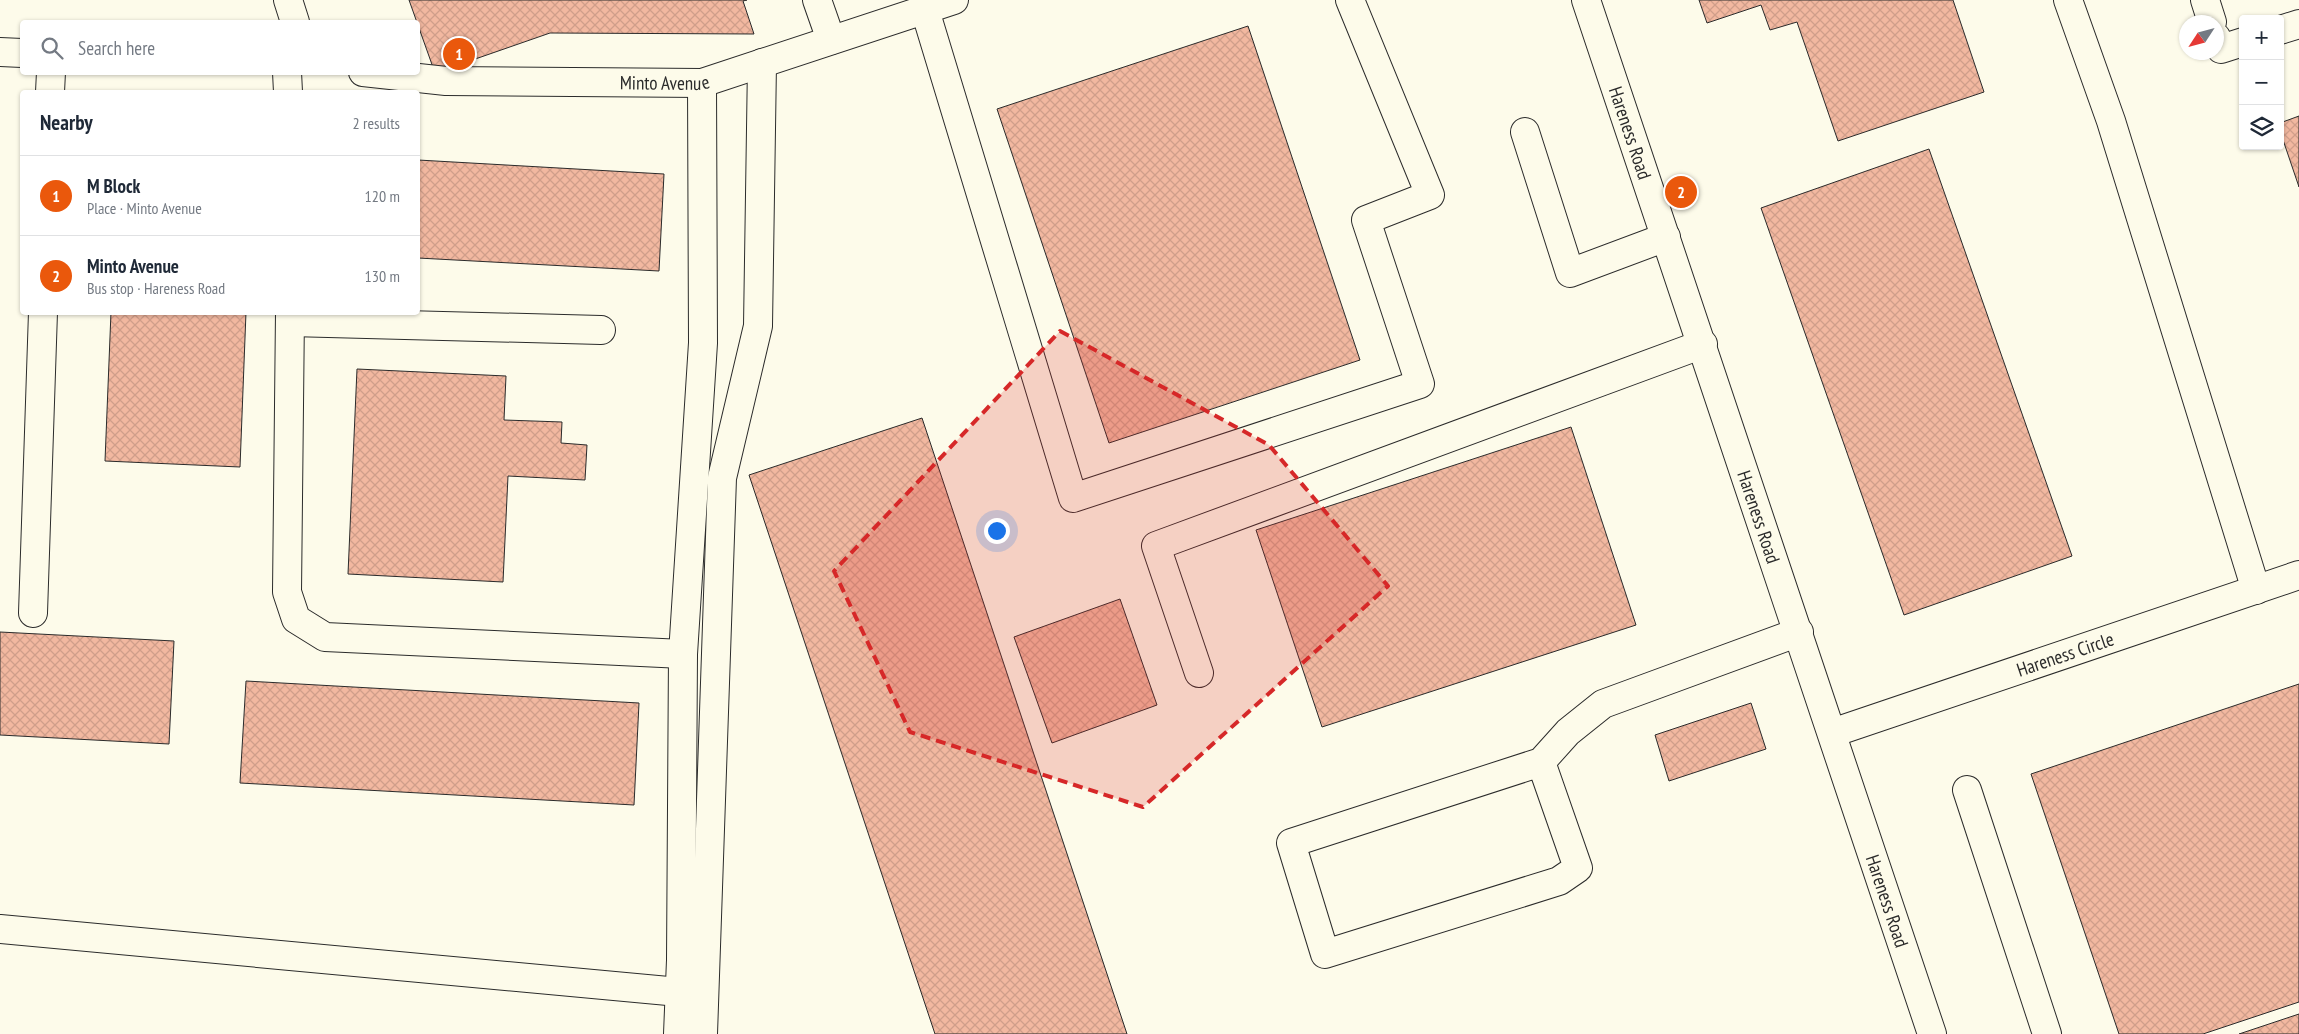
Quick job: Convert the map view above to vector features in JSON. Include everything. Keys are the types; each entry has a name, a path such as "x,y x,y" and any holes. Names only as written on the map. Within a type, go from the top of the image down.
{"street":[{"path":"288,0 295,20"},
{"path":"817,0 832,40"},
{"name":"Minto Avenue","path":"390,75 446,81 702,83 954,0"},
{"path":"925,10 1073,498 1420,384 1366,220 1430,195 1350,0"},
{"name":"Hareness Road","path":"1586,0 1703,344 1932,1034"},
{"path":"2068,0 2114,130 2256,590"},
{"path":"2204,0 2209,15"},
{"path":"2284,29 2299,24"},
{"path":"2224,48 2239,43"},
{"path":"0,52 20,53"},
{"path":"703,1034 722,478 758,326 762,63"},
{"path":"50,90 51,75"},
{"path":"287,75 288,90"},
{"path":"678,1034 681,960 683,654 703,343 702,83"},
{"path":"1525,132 1570,273 1666,237"},
{"path":"33,613 43,315"},
{"path":"601,330 290,317 287,592 296,619 325,637 683,654"},
{"path":"1199,673 1156,546 1703,344"},
{"name":"Hareness Circle","path":"1832,733 2299,575"},
{"path":"1541,762 1578,868 1559,881 1325,954 1291,843 1541,762 1568,732 1603,704 1799,632"},
{"path":"1967,790 2047,1034"},
{"path":"0,929 679,992"}],"highlighted area":[{"path":"1060,331 1269,445 1388,586 1143,807 910,732 834,571"}],"building":[{"path":"409,0 747,0 743,1 754,34 550,33 435,73 420,31 420,20 416,20"},
{"path":"1699,0 1953,0 1984,92 1838,141 1797,22 1770,30 1761,5 1707,23"},
{"path":"1248,26 1360,360 1109,443 997,109"},
{"path":"2299,116 2299,187 2284,143 2284,122"},
{"path":"1929,149 2072,556 1904,615 1761,208"},
{"path":"420,160 664,174 659,271 420,258"},
{"path":"111,315 246,315 240,467 105,461"},
{"path":"357,369 506,376 504,420 562,422 561,443 587,445 585,480 508,476 503,582 348,574"},
{"path":"922,418 1127,1034 935,1034 749,475"},
{"path":"1571,427 1636,625 1322,727 1256,530"},
{"path":"1120,599 1157,705 1052,743 1014,637"},
{"path":"0,632 174,641 169,744 0,735"},
{"path":"246,681 639,703 634,805 240,783"},
{"path":"2299,684 2299,1002 2203,1034 2119,1034 2031,774"},
{"path":"1751,703 1766,749 1669,781 1655,735"},
{"path":"2299,1014 2299,1034 2239,1034"}],"place":[{"name":"M Block","path":"459,54"},
{"name":"Minto Avenue","path":"1681,192"}]}
